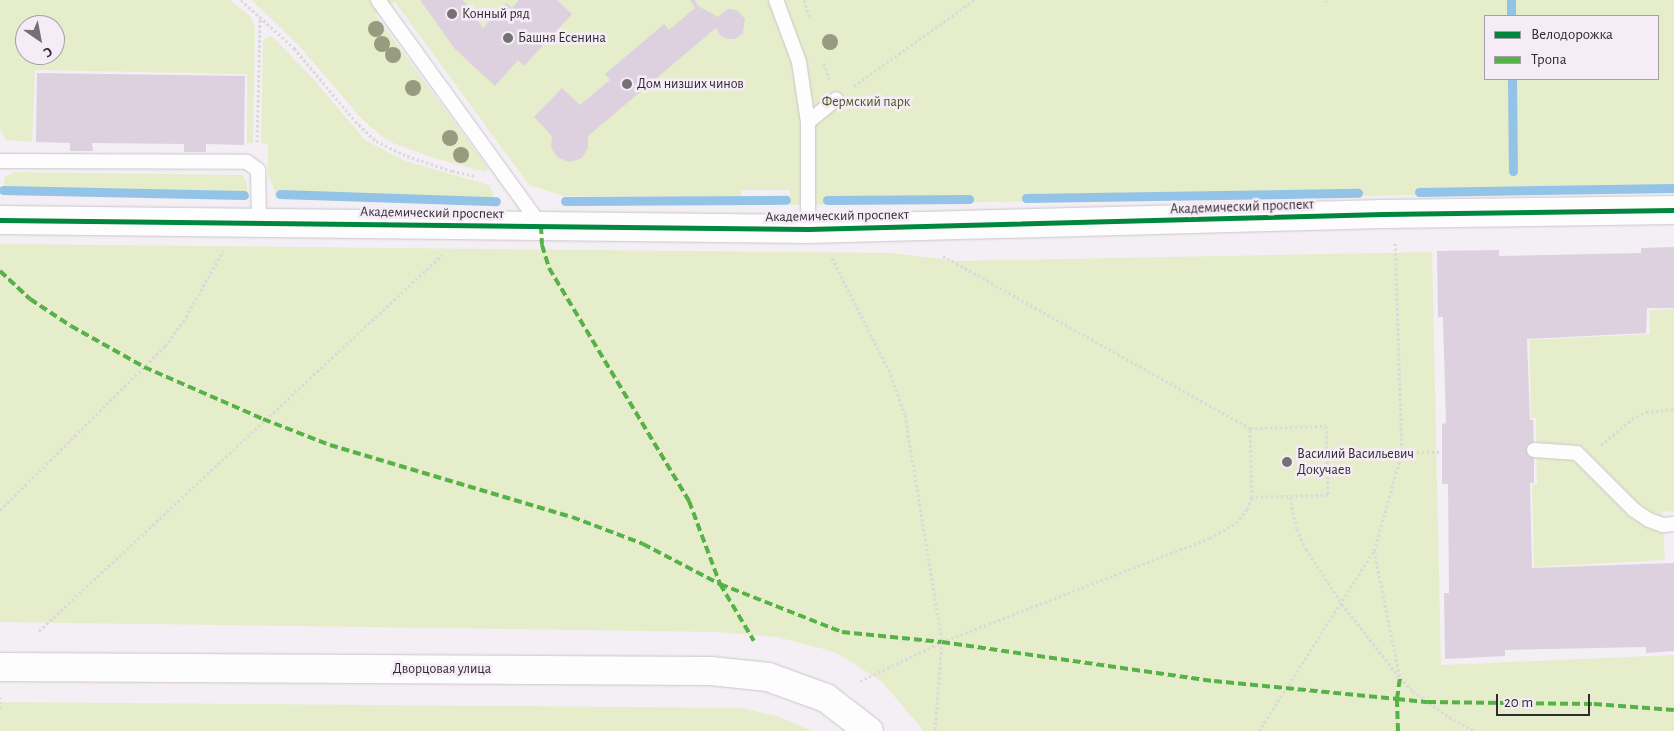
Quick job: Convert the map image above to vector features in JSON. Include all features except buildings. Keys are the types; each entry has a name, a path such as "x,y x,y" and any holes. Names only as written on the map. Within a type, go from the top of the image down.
{"street":[{"name":"Академический проспект","path":"0,220 808,228 1392,214 1674,210"},
{"name":"Дворцовая улица","path":"0,668 711,671 768,677 826,698 869,731"}],"lane":[{"path":"378,0 541,226"},
{"path":"776,0 799,62 808,122 808,228"},
{"path":"808,122 836,99"},
{"path":"0,161 247,162 258,170 259,222"},
{"path":"1534,450 1577,453 1634,510 1649,520 1663,525 1674,524"}],"path":[{"path":"241,0 260,15 294,48 355,121 376,141 407,156 452,171 509,181"},
{"path":"836,99 974,0"},
{"path":"257,143 260,15"},
{"path":"1259,731 1285,688 1342,604 1374,551 1402,452 1395,243"},
{"path":"0,510 165,346 186,317 224,249"},
{"path":"827,249 891,375 905,415 942,642 935,731"},
{"path":"39,631 446,251"},
{"path":"938,254 1250,428 1326,426 1328,495 1252,497"},
{"path":"1577,453 1594,450 1632,420 1646,412 1674,409"},
{"path":"860,680 942,642 1210,538 1236,523 1247,509 1252,497 1250,428"},
{"path":"1327,458 1402,452 1442,452"},
{"path":"1290,497 1297,529 1306,549 1342,604 1400,678 1413,691 1448,717 1474,731"},
{"path":"1374,551 1400,678"},
{"path":"0,694 0,709"}],"green space":[{"path":"0,0 230,0 250,16 255,27 253,143 247,143 247,74 35,70 32,142 6,140 0,129"},
{"name":"Фермский парк","path":"252,0 1674,0 1674,191 790,205 790,190 741,190 741,197 564,196 529,185 395,2 375,14 488,168 486,172 434,158 395,144 381,136 361,118 301,48"},
{"path":"272,36 309,74 365,140 405,161 489,185 494,195 492,205 275,199 275,191 268,175 268,144 261,143 263,42 265,38"},
{"path":"15,172 242,175 247,181 247,199 2,195 5,177"},
{"path":"0,244 891,253 957,261 1432,252 1441,665 1674,655 1674,731 924,731 881,681 835,652 777,637 716,632 0,622"},
{"path":"1674,309 1674,511 1662,512 1665,560 1534,567 1532,485 1537,484 1536,418 1531,418 1529,340 1650,334 1649,310"},
{"path":"0,702 740,708 777,716 812,731 0,731"}],"waterway":[{"path":"1511,0 1511,15"},
{"path":"1512,80 1513,171"},
{"path":"1419,192 1674,188"},
{"path":"3,190 244,195"},
{"path":"1026,198 1358,193"},
{"path":"280,194 496,201"},
{"path":"827,200 969,199"},
{"path":"565,201 786,200"}],"marked path":[{"path":"541,226 542,245 549,268 689,501 720,584 754,641"},
{"path":"0,271 30,299 71,326 144,367 263,419 330,445 572,517 643,544 720,584 842,632 942,642 1214,681 1428,702 1594,704 1674,710"},
{"path":"1398,731 1397,699 1400,678"}],"cycle path":[{"path":"0,220 808,229 1383,214 1674,210"}],"place":[{"name":"Конный ряд","path":"452,14"},
{"name":"Башня Есенина","path":"508,38"},
{"name":"Дом низших чинов","path":"627,84"},
{"name":"Василий Васильевич Докучаев","path":"1287,462"}]}
